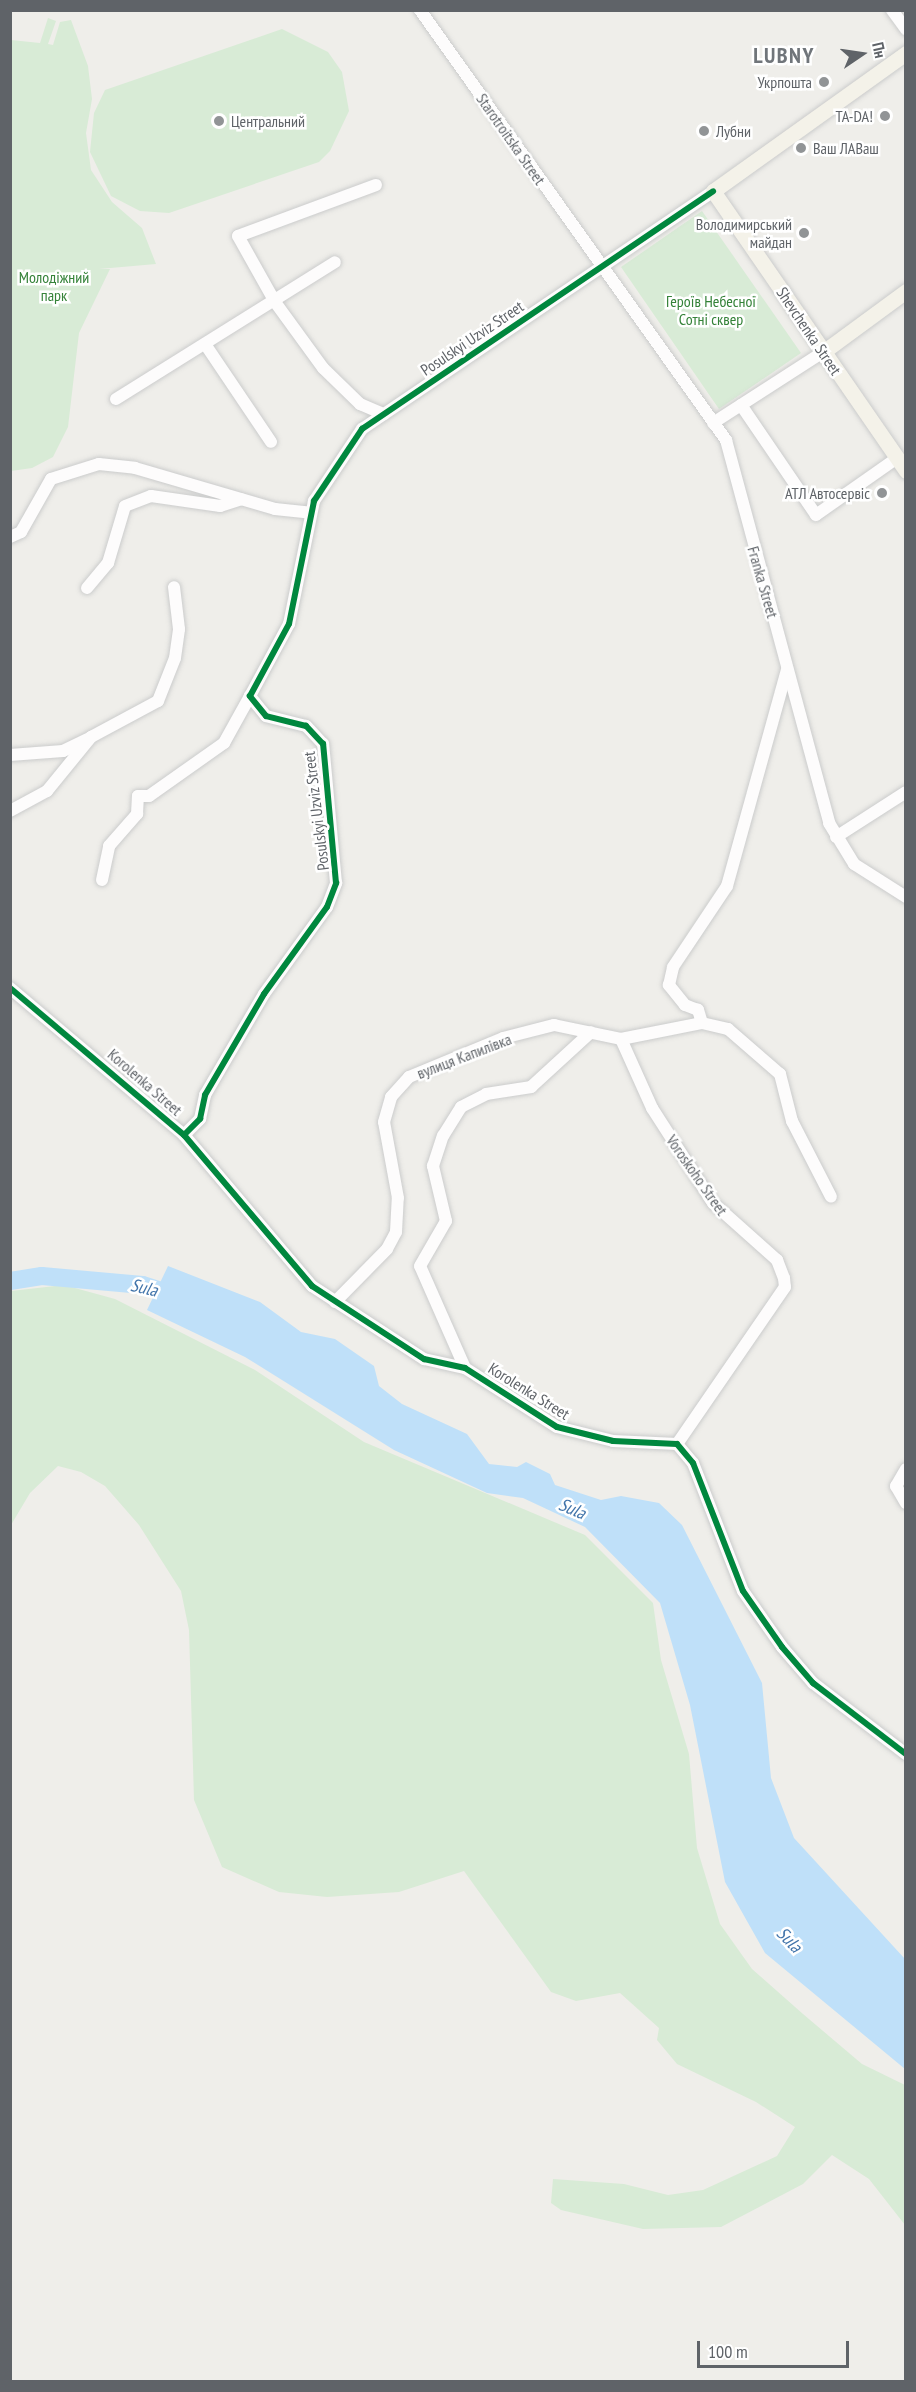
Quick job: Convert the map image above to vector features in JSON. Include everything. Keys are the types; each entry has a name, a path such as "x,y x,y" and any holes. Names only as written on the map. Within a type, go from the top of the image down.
{"main road":[{"path":"713,190 906,52"},
{"name":"Shevchenka Street","path":"713,190 901,465"},
{"path":"823,352 906,291"}],"street":[{"name":"Starotroitska Street","path":"420,10 601,268"},
{"path":"892,10 906,29"},
{"path":"376,185 238,236 275,302 348,394 384,414"},
{"name":"Posulskyi Uzviz Street","path":"184,1135 200,1119 205,1095 264,994 327,908 337,877 323,744 306,726 266,716 250,696 289,624 311,513 362,429 713,190"},
{"path":"116,399 275,302 335,262"},
{"name":"Franka Street","path":"601,268 726,440 787,669 836,837 854,864 906,897"},
{"path":"205,344 271,442"},
{"path":"713,423 823,352"},
{"path":"741,405 816,515 901,465"},
{"path":"10,542 51,479 66,470 99,464 135,468 275,509 311,513"},
{"path":"87,588 108,563 125,506 151,496 220,506 241,499"},
{"path":"10,755 63,751 158,701 175,658 179,629 174,587"},
{"path":"787,669 727,886 682,950 669,984 685,1005 698,1010 702,1023 728,1029 780,1074 792,1121 831,1197"},
{"path":"102,880 109,846 137,814 138,796 149,796 224,743 250,696"},
{"path":"10,811 47,791 91,737"},
{"path":"836,837 906,792"},
{"name":"Korolenka Street","path":"10,988 184,1135 312,1286 335,1302 424,1359 465,1368 573,1433 677,1444"},
{"name":"вулиця Капилівка","path":"335,1302 387,1249 396,1232 396,1178 384,1135 386,1109 399,1086 503,1038 554,1025 621,1039 702,1023"},
{"path":"465,1368 420,1266 446,1221 433,1166 443,1136 460,1107 486,1094 531,1087 591,1032"},
{"name":"Voroskoho Street","path":"621,1039 652,1108 713,1203 777,1260 784,1278 785,1287 677,1444"},
{"path":"677,1444 693,1463 743,1591 782,1647 813,1683 906,1754"},
{"path":"906,1469 896,1486 906,1503"}],"green space":[{"name":"Молодіжний парк","path":"48,18 56,21 48,44 53,45 60,22 71,20 88,66 92,99 86,133 91,170 112,202 142,228 156,264 99,269 110,269 79,333 68,427 53,457 32,468 11,471 11,40 40,43"},
{"name":"Центральний","path":"282,29 328,52 342,72 349,111 330,151 319,162 169,213 140,211 111,196 90,152 94,113 105,90"},
{"name":"Героїв Небесної Сотні сквер","path":"702,211 801,353 719,409 621,267"},
{"path":"64,1285 115,1299 255,1370 364,1442 585,1535 653,1603 661,1660 689,1754 697,1848 720,1924 752,1969 803,2014 862,2064 905,2085 905,2225 869,2179 832,2155 803,2184 721,2227 643,2229 561,2210 551,2203 553,2179 624,2184 668,2195 703,2190 777,2156 795,2127 756,2102 677,2064 657,2040 659,2028 620,1993 576,2001 551,1992 464,1871 399,1892 327,1897 279,1892 222,1867 194,1800 189,1630 181,1591 139,1525 105,1486 81,1472 58,1466 30,1493 11,1525 11,1291"}],"water":[{"path":"168,1266 260,1302 301,1332 335,1339 374,1366 379,1386 402,1404 467,1434 489,1464 517,1467 526,1462 550,1474 555,1485 601,1500 621,1496 659,1503 682,1525 762,1683 771,1778 794,1838 905,1959 905,2069 765,1953 725,1882 690,1705 660,1603 585,1527 523,1498 487,1493 394,1450 245,1357 147,1310"}],"waterway":[{"name":"Sula","path":"10,1281 42,1276 143,1285 180,1297"}],"cycle path":[{"path":"184,1135 200,1119 205,1095 264,994 327,907 336,883 323,744 306,726 266,716 250,696 289,624 314,501 362,429 713,191"},
{"path":"10,988 184,1135 312,1286 424,1359 465,1368 557,1427 613,1441 677,1444 693,1463 743,1591 782,1647 813,1683 906,1754"}],"place":[{"name":"Укрпошта","path":"824,82"},
{"name":"TA-DA!","path":"885,116"},
{"name":"Центральний","path":"219,121"},
{"name":"Лубни","path":"704,131"},
{"name":"Ваш ЛАВаш","path":"801,148"},
{"name":"Володимирський майдан","path":"804,233"},
{"name":"АТЛ Автосервіс","path":"882,493"}],"district":[{"name":"LUBNY","path":"784,56"}]}
